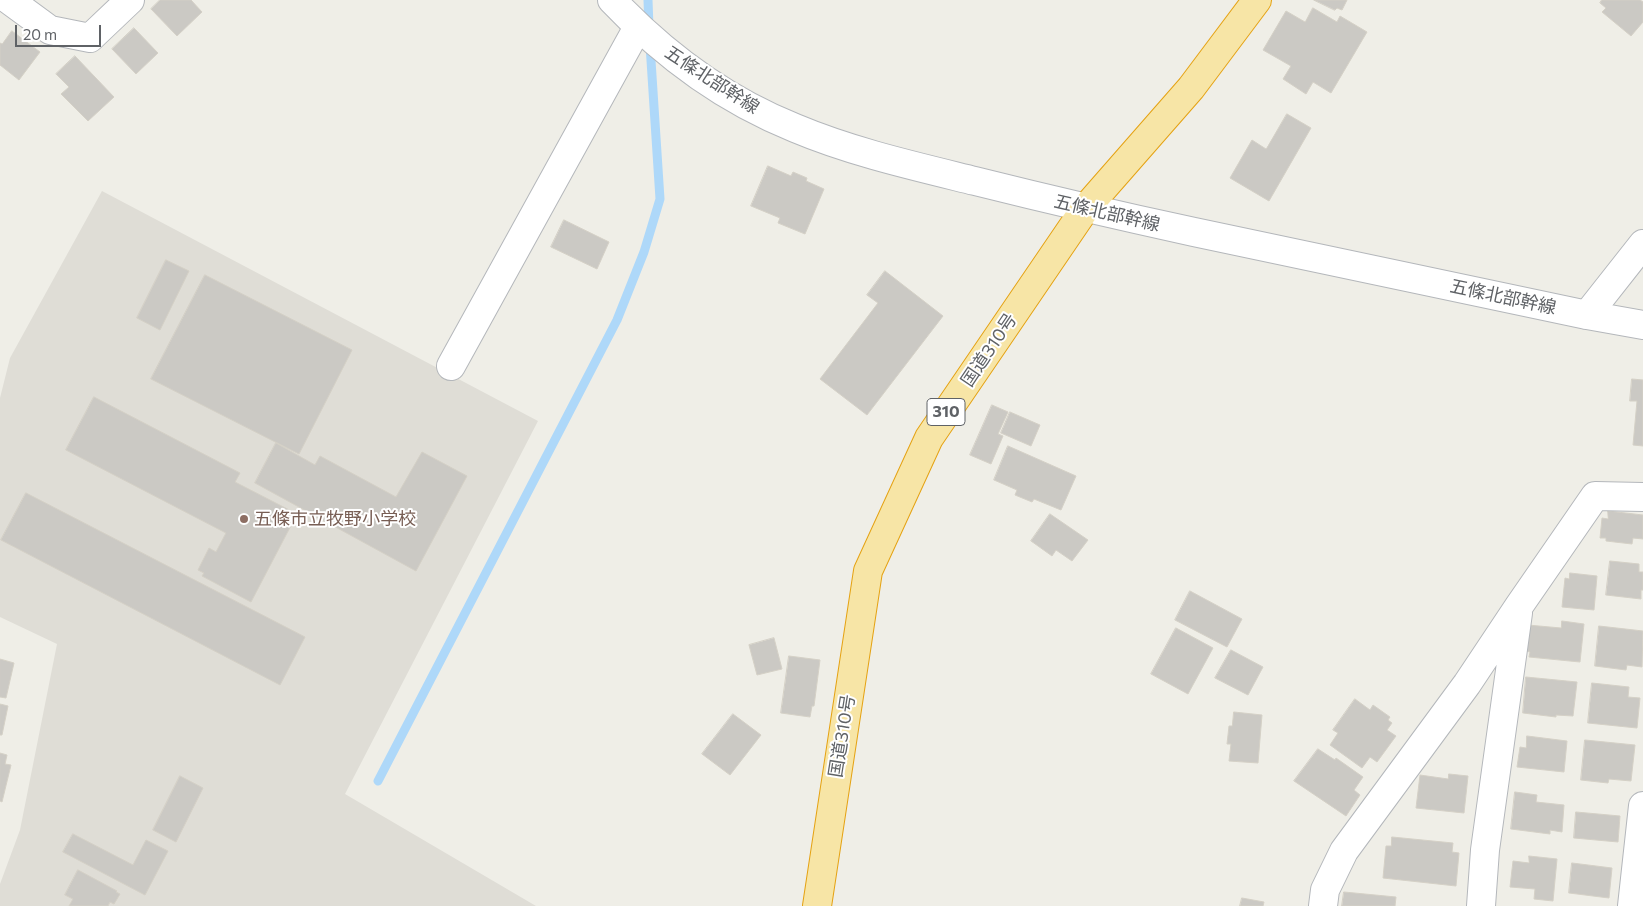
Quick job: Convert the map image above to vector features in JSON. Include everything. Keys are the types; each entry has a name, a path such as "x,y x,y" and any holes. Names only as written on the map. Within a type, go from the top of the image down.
{"highway":[{"name":"国道310号","path":"816,906 868,571 929,438 1084,209 1192,88 1257,0"}],"street":[{"path":"9,0 50,30 90,38 130,0"},
{"name":"五條北部幹線","path":"612,0 638,27 675,58 719,89 762,113 795,128 858,150 917,167 1084,209 1587,315 1643,325"},
{"path":"451,366 638,27"},
{"path":"1587,315 1643,244"},
{"path":"1323,906 1325,890 1344,851 1467,684 1595,496 1643,497"},
{"path":"1481,906 1485,850 1519,606"},
{"path":"1632,906 1643,806"}],"shaded area":[{"name":"五條市立牧野小学校","path":"102,191 538,421 345,794 536,906 0,906 0,884 20,830 57,644 0,617 0,398 10,358"}],"building":[{"path":"160,0 191,0 202,12 177,36 151,9"},
{"path":"1314,0 1347,0 1342,10 1337,8 1335,10"},
{"path":"1602,0 1640,0 1643,2 1643,22 1631,36 1602,12 1606,8 1600,3"},
{"path":"1313,8 1337,22 1340,16 1367,32 1331,93 1313,82 1306,94 1283,79 1291,66 1263,50 1286,11 1305,22"},
{"path":"134,28 158,53 136,74 112,49"},
{"path":"12,31 40,52 19,80 0,65 0,43 2,44"},
{"path":"75,56 114,97 88,121 61,94 69,87 56,74"},
{"path":"1287,114 1311,128 1269,201 1230,178 1252,140 1266,149"},
{"path":"768,166 791,176 793,172 807,178 806,181 824,189 805,234 778,223 780,218 751,206"},
{"path":"564,220 609,242 597,269 551,247"},
{"path":"166,260 189,271 160,330 137,318"},
{"path":"885,271 943,316 867,415 820,379 878,303 867,295"},
{"path":"205,275 352,350 299,454 151,379"},
{"path":"1632,379 1643,380 1643,446 1633,445 1637,401 1630,401"},
{"path":"94,397 240,473 235,482 297,514 251,602 202,576 204,573 198,570 209,548 216,552 226,533 66,450"},
{"path":"992,405 1008,412 998,434 1003,436 991,464 970,455"},
{"path":"1010,412 1040,425 1031,446 1001,433"},
{"path":"276,443 315,465 320,456 396,497 422,452 467,476 416,571 255,483"},
{"path":"1008,446 1076,476 1061,510 1034,499 1032,502 1015,495 1017,490 994,480"},
{"path":"26,493 305,637 280,685 1,540"},
{"path":"1608,511 1643,515 1643,539 1633,538 1632,544 1606,541 1606,538 1600,538 1602,518 1608,519"},
{"path":"1050,514 1088,540 1072,561 1056,550 1052,556 1031,541"},
{"path":"1610,561 1639,564 1639,572 1643,572 1641,599 1606,595"},
{"path":"1570,573 1597,576 1594,610 1562,607 1565,578 1569,579"},
{"path":"1190,591 1242,619 1227,647 1175,620"},
{"path":"1562,621 1584,624 1580,662 1529,657 1530,652 1526,651 1528,625 1561,628"},
{"path":"1599,626 1643,631 1642,667 1627,665 1626,670 1595,666"},
{"path":"1176,628 1213,648 1188,694 1151,674"},
{"path":"774,638 782,669 757,675 749,645"},
{"path":"1231,650 1263,667 1248,695 1215,678"},
{"path":"789,656 820,660 814,706 812,706 810,717 781,713"},
{"path":"0,659 14,663 6,698 0,697"},
{"path":"1526,677 1577,682 1573,716 1556,715 1556,717 1523,713"},
{"path":"1592,683 1629,687 1628,697 1640,698 1637,728 1588,723"},
{"path":"1355,699 1370,710 1373,705 1390,717 1388,720 1392,723 1387,730 1396,736 1377,762 1370,757 1362,768 1330,745 1338,733 1333,730"},
{"path":"0,704 8,706 2,735 0,735"},
{"path":"1234,712 1262,715 1258,763 1229,761 1231,744 1227,744 1229,726 1232,726"},
{"path":"733,714 761,735 730,775 702,754"},
{"path":"1527,736 1567,741 1564,772 1517,767 1520,747 1526,748"},
{"path":"1585,740 1635,745 1631,781 1609,779 1608,783 1581,780"},
{"path":"1318,749 1335,760 1336,758 1363,777 1354,790 1360,795 1346,816 1294,781"},
{"path":"0,753 7,755 5,764 11,765 2,802 0,801"},
{"path":"1449,774 1468,776 1464,813 1416,808 1420,775 1448,779"},
{"path":"180,776 203,788 176,842 153,830"},
{"path":"1515,792 1537,795 1536,802 1564,805 1562,832 1550,830 1550,834 1511,829"},
{"path":"1576,812 1620,816 1618,842 1574,838"},
{"path":"73,834 133,865 146,840 168,851 145,895 63,852"},
{"path":"1392,837 1453,843 1452,852 1459,853 1456,886 1383,878 1386,846 1391,846"},
{"path":"1529,856 1557,859 1553,901 1534,899 1535,889 1510,887 1513,861 1529,863"},
{"path":"1572,863 1612,868 1609,898 1569,893"},
{"path":"78,870 117,891 120,894 114,904 110,902 108,906 69,906 73,899 65,895"},
{"path":"1344,892 1396,897 1395,906 1342,906"},
{"path":"1242,898 1264,902 1263,906 1240,906"}],"waterway":[{"path":"648,0 649,27"},
{"path":"378,781 617,320 644,252 660,199 650,45"}],"place":[{"name":"五條市立牧野小学校","path":"244,519"}]}
